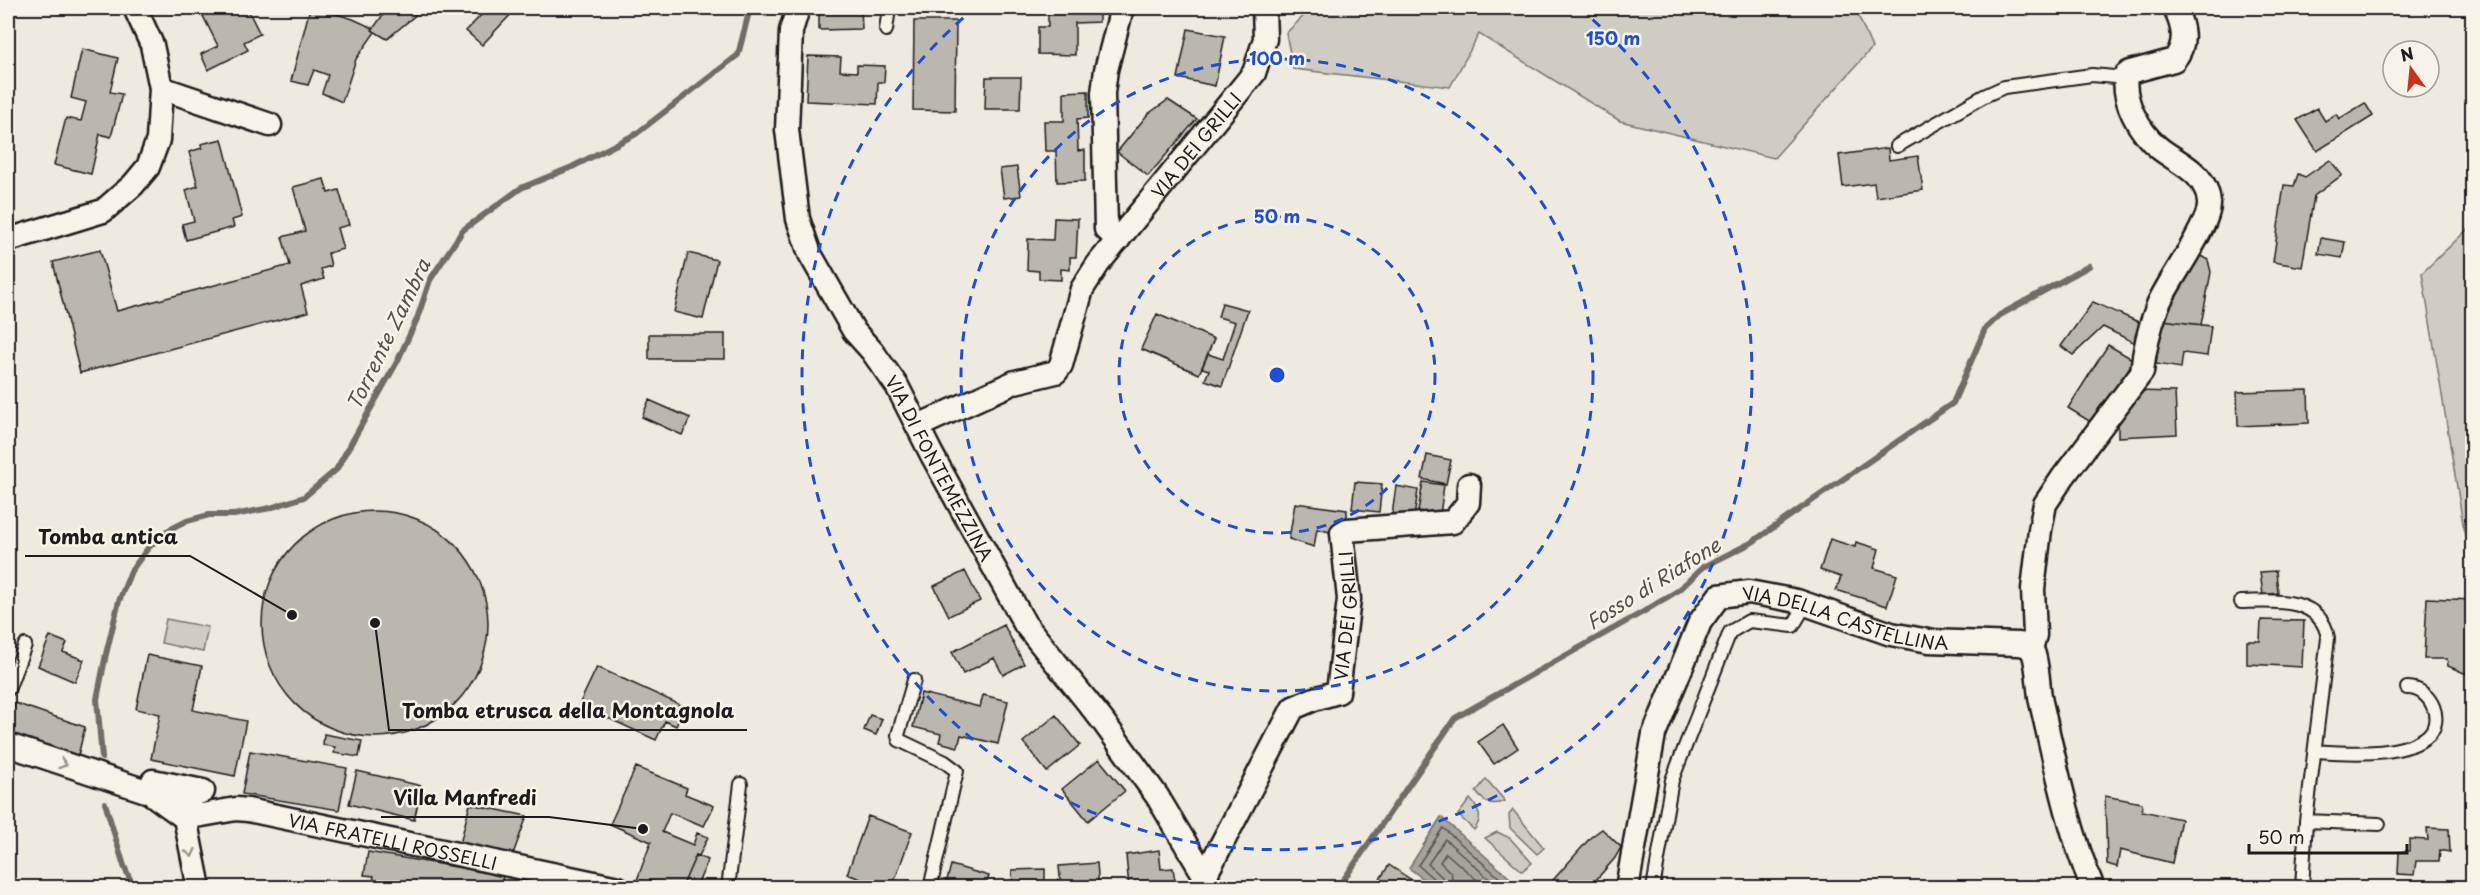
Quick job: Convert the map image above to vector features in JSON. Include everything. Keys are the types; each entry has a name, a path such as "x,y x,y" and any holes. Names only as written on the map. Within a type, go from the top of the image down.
{"street":[{"path":"10,238 103,211 133,185 148,167 158,140 161,88 152,45 135,8"},
{"name":"VIA DI FONTEMEZZINA","path":"798,8 791,31 788,130 798,219 810,254 848,321 897,386 1025,624 1102,720 1157,796 1209,881"},
{"path":"1118,240 1106,229 1103,93 1106,70 1122,8"},
{"name":"VIA DEI GRILLI","path":"918,426 1015,382 1056,372 1061,365 1082,289 1098,264 1254,73 1265,39 1264,8"},
{"path":"2093,888 2066,805 2040,700 2031,649 2035,635 2033,589 2045,504 2142,372 2143,357 2158,306 2203,224 2209,204 2203,182 2182,162 2158,147 2143,130 2126,98 2126,78 2130,72 2161,65 2174,60 2179,54 2185,35 2175,8"},
{"path":"161,88 270,125"},
{"name":"VIA DEI GRILLI","path":"1209,881 1293,708 1338,692 1349,599 1342,533 1347,530 1453,522 1468,503 1469,484"},
{"name":"VIA DELLA CASTELLINA","path":"1627,888 1654,734 1701,622 1719,596 1749,592 1806,604 1891,634 1929,641 2026,645 2031,649"},
{"path":"8,745 149,792 185,818 199,888"},
{"name":"VIA FRATELLI ROSSELLI","path":"185,818 236,809 618,888"}],"lane":[{"path":"886,30 889,8"},
{"path":"1897,146 1977,99 2004,87 2092,75 2126,78"},
{"path":"2241,602 2289,602 2322,619 2326,628 2328,638 2306,821 2302,888"},
{"path":"1653,888 1672,780 1730,632 1749,621 1793,626 1806,604"},
{"path":"8,690 25,645"},
{"path":"914,680 898,735 899,740 945,762 957,771 930,888"},
{"path":"2315,750 2367,753 2409,746 2426,738 2433,728 2435,718 2430,698 2423,691 2407,688"},
{"path":"728,888 741,783"},
{"path":"2306,821 2379,824"}],"shaded area":[{"path":"1312,8 1855,8 1872,48 1774,158 1620,121 1479,34 1450,87 1293,69 1286,33"},
{"path":"2472,225 2472,538 2465,536 2422,273"},
{"path":"166,619 208,627 203,652 161,643"},
{"path":"1486,779 1505,801 1489,802 1479,796 1476,792"},
{"path":"1470,799 1479,814 1479,822 1474,830 1458,815"},
{"path":"1513,810 1544,848 1537,854 1510,828 1509,815"},
{"path":"1497,832 1510,838 1532,863 1522,871 1485,838"}],"water":[{"path":"1441,817 1520,887 1434,887 1409,868"}],"building":[{"path":"199,8 247,8 260,34 244,42 248,50 208,70 201,54 218,46"},
{"path":"310,8 331,8 330,12 353,19 373,28 375,32 356,59 342,102 322,93 328,75 314,70 308,85 291,81"},
{"path":"388,8 424,8 387,39 372,30"},
{"path":"488,8 511,8 514,11 482,45 466,31"},
{"path":"819,8 861,8 862,29 819,30"},
{"path":"1048,8 1099,8 1099,22 1075,23 1075,55 1038,54 1038,27 1048,27"},
{"path":"914,21 956,21 955,111 913,110"},
{"path":"1188,29 1225,36 1215,86 1178,78"},
{"path":"82,49 118,58 110,92 122,94 111,137 100,134 91,174 54,165 66,118 81,121 86,102 71,98"},
{"path":"808,56 841,57 840,71 857,72 857,65 885,66 884,82 878,82 877,104 806,101"},
{"path":"986,77 1021,77 1020,109 985,109"},
{"path":"1088,91 1088,118 1077,119 1078,151 1085,150 1085,181 1057,182 1056,151 1045,151 1044,121 1064,121 1064,92"},
{"path":"1168,100 1197,119 1148,176 1117,152 1148,114"},
{"path":"2365,103 2373,116 2317,151 2297,120 2317,108 2325,121 2336,114 2339,119"},
{"path":"222,139 242,217 232,220 234,227 186,240 182,224 194,221 186,190 198,186 189,152 202,148 201,144"},
{"path":"1888,148 1889,160 1918,156 1923,190 1876,197 1874,183 1843,187 1839,155"},
{"path":"2330,160 2342,175 2314,196 2302,267 2273,262 2284,185 2294,186 2298,174 2305,177"},
{"path":"1017,167 1021,196 1004,198 1000,169"},
{"path":"324,179 328,193 339,190 349,225 337,228 343,249 328,253 331,266 321,269 324,279 301,286 308,312 80,373 53,262 100,250 117,311 290,265 282,237 305,231 293,187"},
{"path":"1054,218 1078,219 1076,257 1070,257 1070,270 1061,269 1061,280 1039,279 1039,271 1027,270 1028,239 1053,240"},
{"path":"2321,238 2345,242 2342,258 2318,254"},
{"path":"688,253 717,260 703,319 674,312"},
{"path":"2199,255 2208,260 2211,272 2201,325 2162,320 2181,269"},
{"path":"2093,302 2143,324 2139,345 2103,327 2073,355 2061,346"},
{"path":"1222,303 1248,310 1222,386 1205,380 1209,370 1202,368 1208,354 1223,359 1235,322 1218,317"},
{"path":"1157,314 1214,339 1199,374 1141,349"},
{"path":"2162,320 2211,326 2207,356 2183,353 2181,368 2156,364"},
{"path":"649,334 725,334 725,359 649,359"},
{"path":"2108,345 2134,360 2094,424 2068,408"},
{"path":"2308,390 2309,423 2238,426 2237,392"},
{"path":"2136,391 2175,392 2177,434 2118,437 2118,417"},
{"path":"649,400 690,418 682,435 642,417"},
{"path":"1427,455 1451,460 1446,484 1422,479"},
{"path":"1355,482 1382,484 1379,512 1352,509"},
{"path":"1423,482 1444,485 1440,515 1418,511"},
{"path":"1396,486 1418,490 1414,518 1392,515"},
{"path":"1295,503 1347,510 1347,523 1338,534 1317,529 1314,547 1289,539"},
{"path":"375,511 408,516 418,520 438,530 455,544 469,561 479,581 483,591 488,624 483,657 479,667 469,687 455,704 438,718 418,728 408,732 375,737 342,732 332,728 312,718 295,704 281,687 271,667 267,657 262,624 267,591 271,581 281,561 295,544 312,530 332,520 342,516"},
{"path":"1830,539 1855,547 1856,542 1879,549 1874,568 1897,575 1887,606 1836,590 1841,577 1820,570"},
{"path":"965,571 980,601 949,616 934,586"},
{"path":"2276,571 2278,593 2263,595 2260,572"},
{"path":"2427,598 2472,600 2472,673 2464,673 2448,666 2447,659 2424,659"},
{"path":"2261,620 2304,621 2302,667 2247,664 2247,641 2260,641"},
{"path":"1004,625 1024,664 1003,675 994,658 963,674 952,652"},
{"path":"50,636 67,643 63,652 84,660 75,682 38,666"},
{"path":"147,655 202,666 193,710 246,721 235,776 151,759 160,714 136,709"},
{"path":"597,667 685,707 676,726 665,721 656,740 579,705"},
{"path":"921,693 980,707 983,695 1008,701 998,744 961,735 958,747 939,742 941,734 913,727"},
{"path":"15,703 85,727 76,764 8,740 8,723"},
{"path":"870,715 882,719 876,735 864,730"},
{"path":"1056,715 1080,745 1047,772 1023,742"},
{"path":"1503,725 1518,748 1494,764 1478,742"},
{"path":"324,734 362,741 359,757 334,753 335,747 323,745"},
{"path":"250,751 347,768 339,810 242,794"},
{"path":"1099,759 1125,791 1088,821 1062,789"},
{"path":"636,767 687,788 685,794 714,806 704,826 670,813 662,832 693,845 697,833 708,837 699,856 696,855 683,885 637,880 651,842 610,824"},
{"path":"357,771 422,786 414,820 349,804"},
{"path":"2105,796 2142,803 2142,811 2181,819 2172,863 2120,850 2117,867 2107,864"},
{"path":"470,804 527,816 513,854 460,844"},
{"path":"868,816 912,832 892,888 885,888 847,874"},
{"path":"2427,828 2449,829 2450,852 2440,850 2439,861 2416,861 2414,875 2398,874 2399,852 2409,851 2409,839 2428,840"},
{"path":"1602,829 1621,847 1615,858 1589,888 1546,888 1591,837"},
{"path":"1159,850 1161,869 1173,868 1176,888 1129,888 1126,855"},
{"path":"368,852 503,875 501,888 372,888 374,876 364,875"},
{"path":"696,855 708,860 696,888 689,888 683,885"},
{"path":"1097,863 1099,888 1061,888 1059,866"},
{"path":"951,865 989,876 985,888 945,888"},
{"path":"1389,865 1416,883 1413,888 1374,888"},
{"path":"1045,869 1045,888 1013,888 1012,870"}],"waterway":[{"name":"Torrente Zambra","path":"102,758 97,699 106,654 119,601 131,571 148,548 167,531 187,521 209,515 234,515 270,508 304,497 336,470 397,362 417,319 430,280 463,230 521,188 572,167 636,134 738,55 750,8"},
{"name":"Fosso di Riafone","path":"1338,888 1455,718 1679,590 1703,567 1751,543 1953,403 1985,329 2000,315 2089,266"},
{"name":"Torrente Zambra","path":"105,803 124,866 134,888"}],"place":[{"name":"Tomba antica","path":"292,615"},
{"name":"Tomba etrusca della Montagnola","path":"375,623"},
{"name":"Villa Manfredi","path":"643,829"}]}
